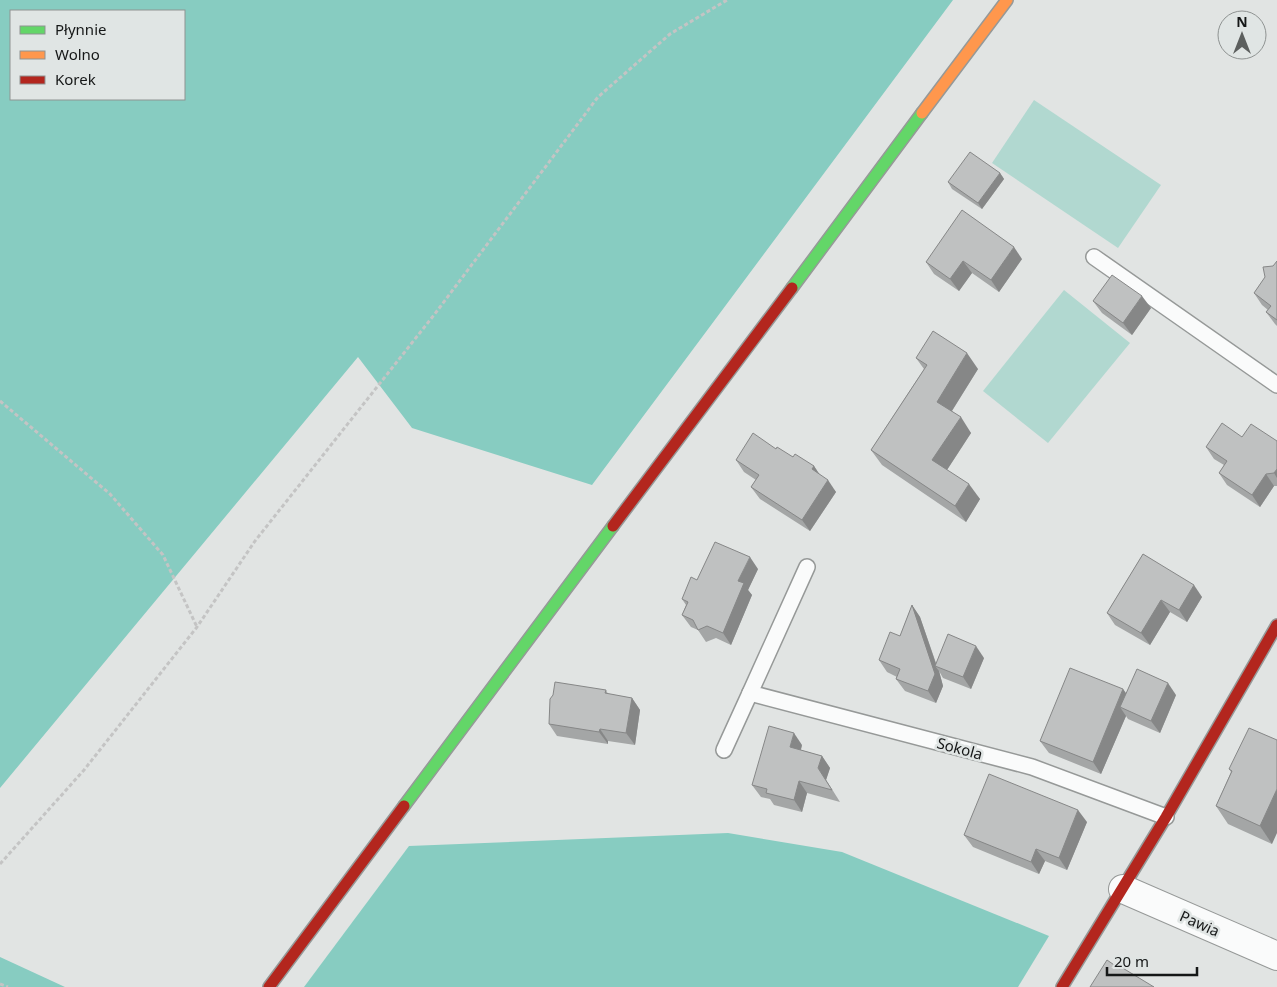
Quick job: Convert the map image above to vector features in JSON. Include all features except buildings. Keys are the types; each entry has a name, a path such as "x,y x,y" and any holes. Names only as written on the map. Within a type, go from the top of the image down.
{"main road":[{"path":"269,987 1007,0"},
{"path":"1062,987 1166,817 1277,625"}],"street":[{"name":"Pawia","path":"1123,889 1277,956"}],"lane":[{"path":"1094,257 1277,384"},
{"path":"724,750 807,567"},
{"name":"Sokola","path":"750,693 1032,767 1166,817"}],"path":[{"path":"0,864 84,770 197,627 255,540 434,316 598,97 670,34 727,0"},
{"path":"0,400 110,494 163,554 197,627"},
{"path":"0,984 8,987"}],"green space":[{"path":"0,0 953,0 592,485 412,428 358,357 0,788"},
{"path":"1034,100 1161,185 1118,248 992,163"},
{"path":"1064,290 1130,343 1048,443 983,391"},
{"path":"728,833 842,852 1049,936 1018,987 304,987 409,846"},
{"path":"0,957 65,987 0,987"}],"traffic: fast":[{"path":"792,288 922,113"},
{"path":"404,806 613,526"}],"traffic: slow":[{"path":"922,113 1007,0"}],"traffic: jam":[{"path":"613,526 792,288"},
{"path":"1062,987 1166,817 1277,625"},
{"path":"269,987 404,806"}]}
